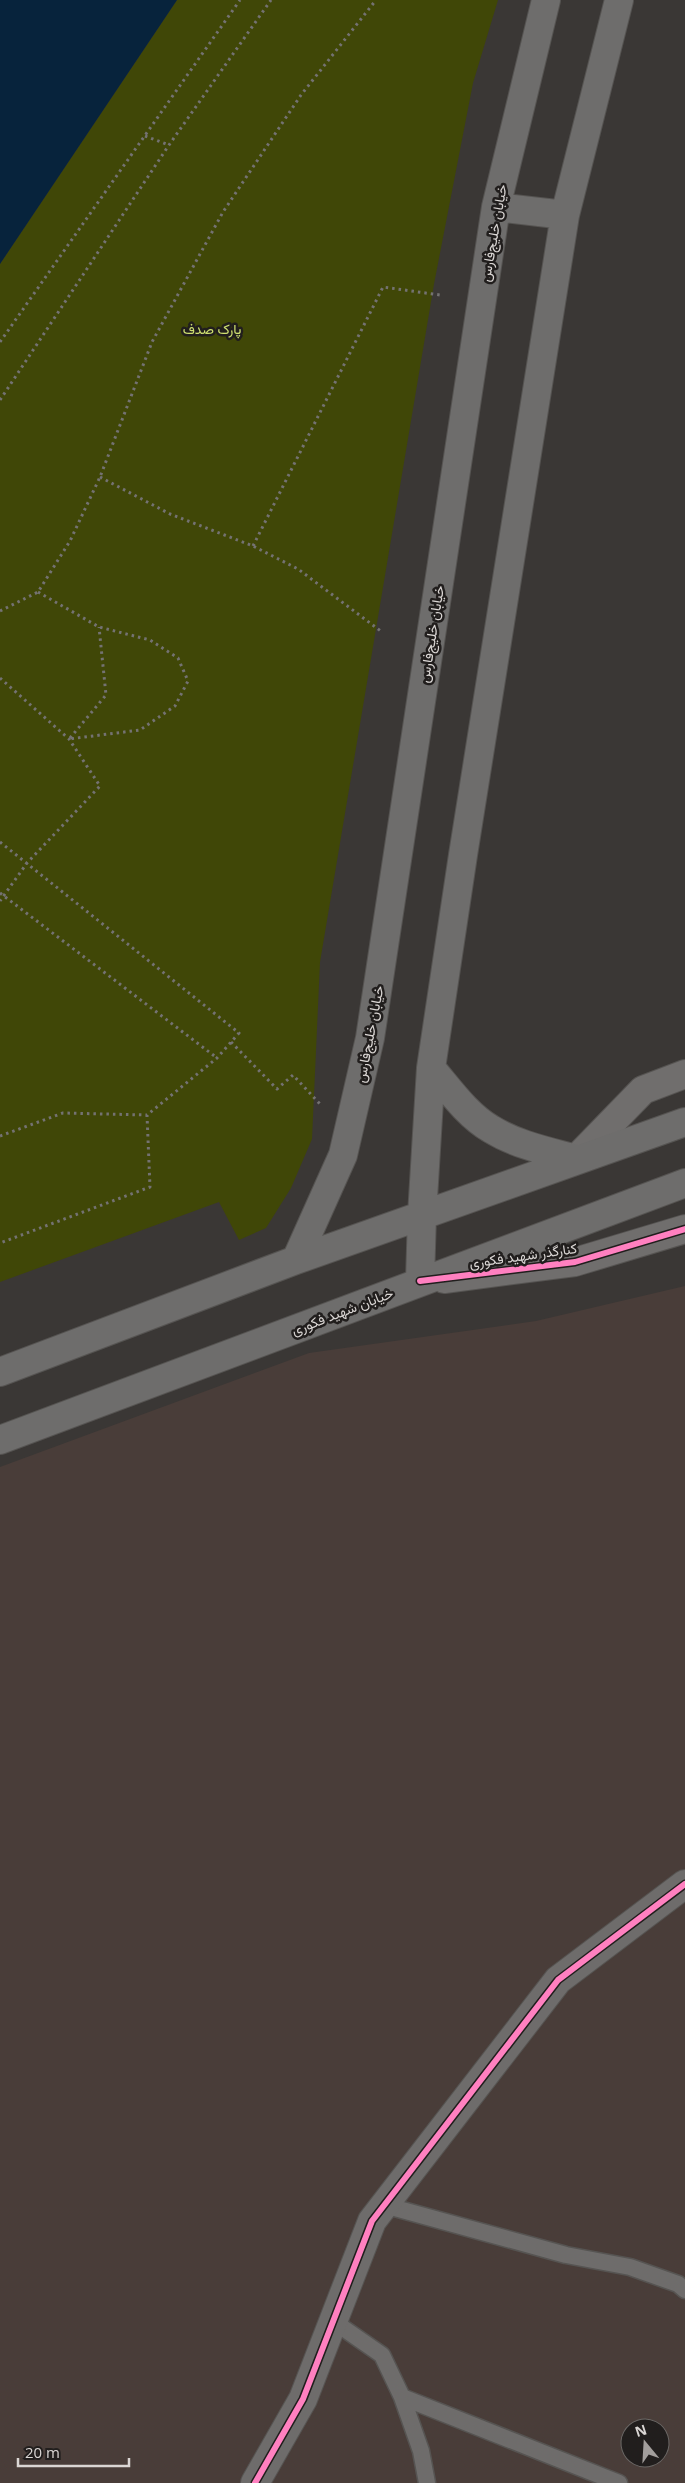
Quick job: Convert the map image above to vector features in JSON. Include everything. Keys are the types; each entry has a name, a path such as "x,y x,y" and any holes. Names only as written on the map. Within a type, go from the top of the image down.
{"main road":[{"name":"خیابان خلیج‌فارس","path":"296,1260 343,1155 370,1038 496,207 546,0"},
{"path":"420,1282 431,1068 565,215 619,0"},
{"path":"496,207 565,215"},
{"path":"431,1068 465,1108 491,1129 527,1146 576,1159"},
{"path":"0,1372 296,1260 576,1159 685,1122"},
{"name":"خیابان شهید فکوری","path":"0,1440 685,1183"}],"street":[{"path":"576,1159 643,1090 685,1074"},
{"name":"کنارگذر شهید فکوری","path":"420,1282 575,1262 685,1229"},
{"path":"255,2483 303,2399 372,2221 558,1980 685,1884"}],"lane":[{"path":"384,2205 566,2254 630,2267 678,2284 685,2290"},
{"path":"333,2321 382,2356 402,2397 421,2451 427,2483"},
{"path":"402,2397 619,2483"}],"path":[{"path":"0,342 240,0"},
{"path":"0,400 168,145 271,0"},
{"path":"0,611 38,592 70,541 100,477 152,342 223,212 302,95 376,0"},
{"path":"146,136 168,145"},
{"path":"253,546 383,287 440,295"},
{"path":"100,477 170,514 253,546 298,569 382,632"},
{"path":"38,592 99,627 150,640 178,658 188,681 175,706 140,730 69,739"},
{"path":"69,739 106,695 99,627"},
{"path":"0,678 69,739 100,786 27,863 2,894 0,900"},
{"path":"0,842 239,1033 217,1058 147,1115 63,1113 0,1136"},
{"path":"2,894 217,1058"},
{"path":"231,1042 277,1089 293,1075 324,1108"},
{"path":"0,1243 150,1187 147,1115"}],"shaded area":[{"path":"685,1286 685,2483 0,2483 0,1467 309,1353 536,1321"}],"green space":[{"name":"پارک صدف","path":"177,0 498,0 473,83 434,284 320,962 312,1139 291,1188 266,1228 239,1240 219,1202 0,1282 0,264"}],"water":[{"path":"0,0 177,0 0,264"}],"cycle path":[{"path":"420,1281 575,1262 685,1229"},
{"path":"255,2483 303,2399 372,2221 558,1980 685,1884"}]}
